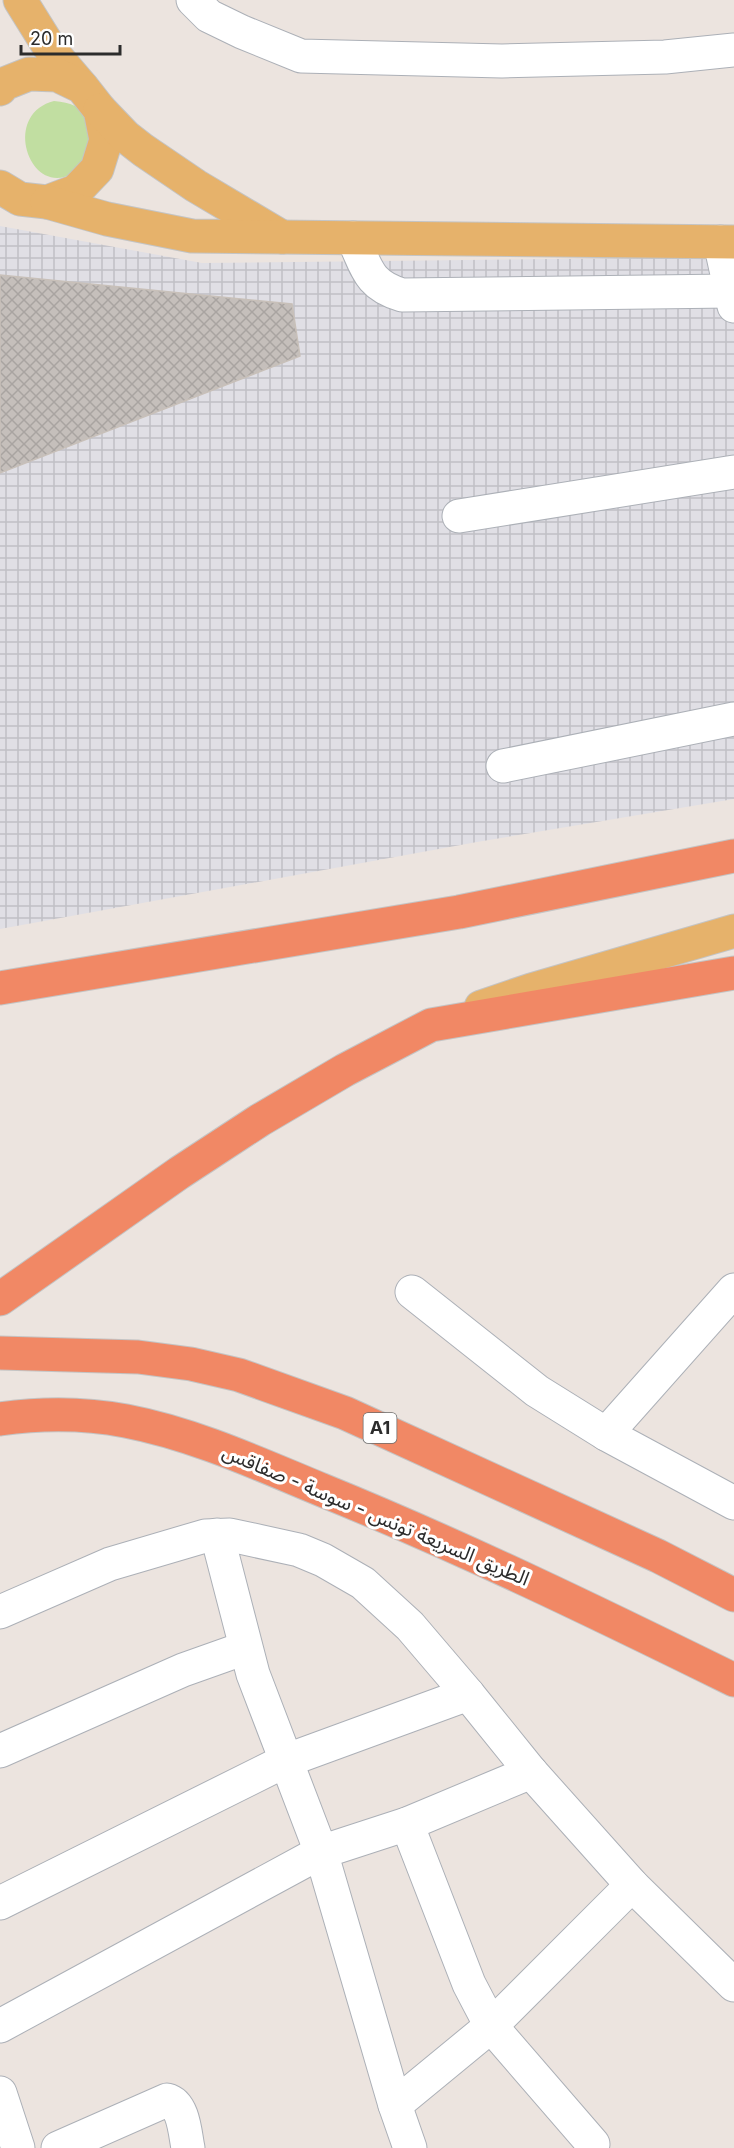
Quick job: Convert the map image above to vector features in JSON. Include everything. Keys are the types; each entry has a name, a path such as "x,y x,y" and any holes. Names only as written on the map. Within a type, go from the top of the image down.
{"highway":[{"path":"0,988 459,912 734,856"},
{"path":"0,1299 179,1173 261,1120 345,1070 431,1025 734,973"},
{"name":"A1","path":"0,1353 138,1357 191,1364 239,1376 345,1413 657,1556 734,1594"},
{"name":"الطريق السريعة تونس - سوسة - صفاقس","path":"0,1419 34,1414 81,1414 127,1421 217,1447 409,1525 615,1621 734,1680"}],"main road":[{"path":"20,0 53,52 125,136 196,186 284,237"},
{"path":"0,89 4,84 29,74 57,75 91,99 106,140 97,169 76,191 47,201"},
{"path":"0,187 20,199 47,201 107,219 192,236 727,242"},
{"path":"431,1025 531,990 734,931"}],"street":[{"path":"192,0 209,16 301,56 501,61 665,57 734,51"},
{"path":"353,238 374,281 385,290 402,296 732,298 727,242"},
{"path":"459,516 734,472"},
{"path":"502,766 734,719"},
{"path":"606,1434 734,1290"},
{"path":"412,1292 537,1391 606,1434 734,1503"},
{"path":"217,1535 245,1648 285,1761 321,1852 395,2105 410,2148"},
{"path":"0,1612 110,1564 205,1536 230,1535 299,1550 339,1568 363,1583 410,1626 531,1772 632,1885 734,1985"},
{"path":"0,1751 183,1670 245,1648"},
{"path":"0,1903 285,1761 468,1694"},
{"path":"0,2026 321,1852 407,1824 531,1772"},
{"path":"407,1824 469,1983 491,2026 593,2144"},
{"path":"395,2105 491,2026 632,1885"},
{"path":"0,2093 18,2148"},
{"path":"58,2148 167,2100 172,2101 178,2108 188,2148"}],"shaded area":[{"path":"0,226 202,263 734,257 734,799 477,842 0,929"}],"green space":[{"path":"54,101 66,103 81,110 91,130 94,149 76,171 58,178 45,175 34,165 25,137 28,122 38,109"}],"building":[{"path":"0,275 292,304 300,356 0,473"}]}
